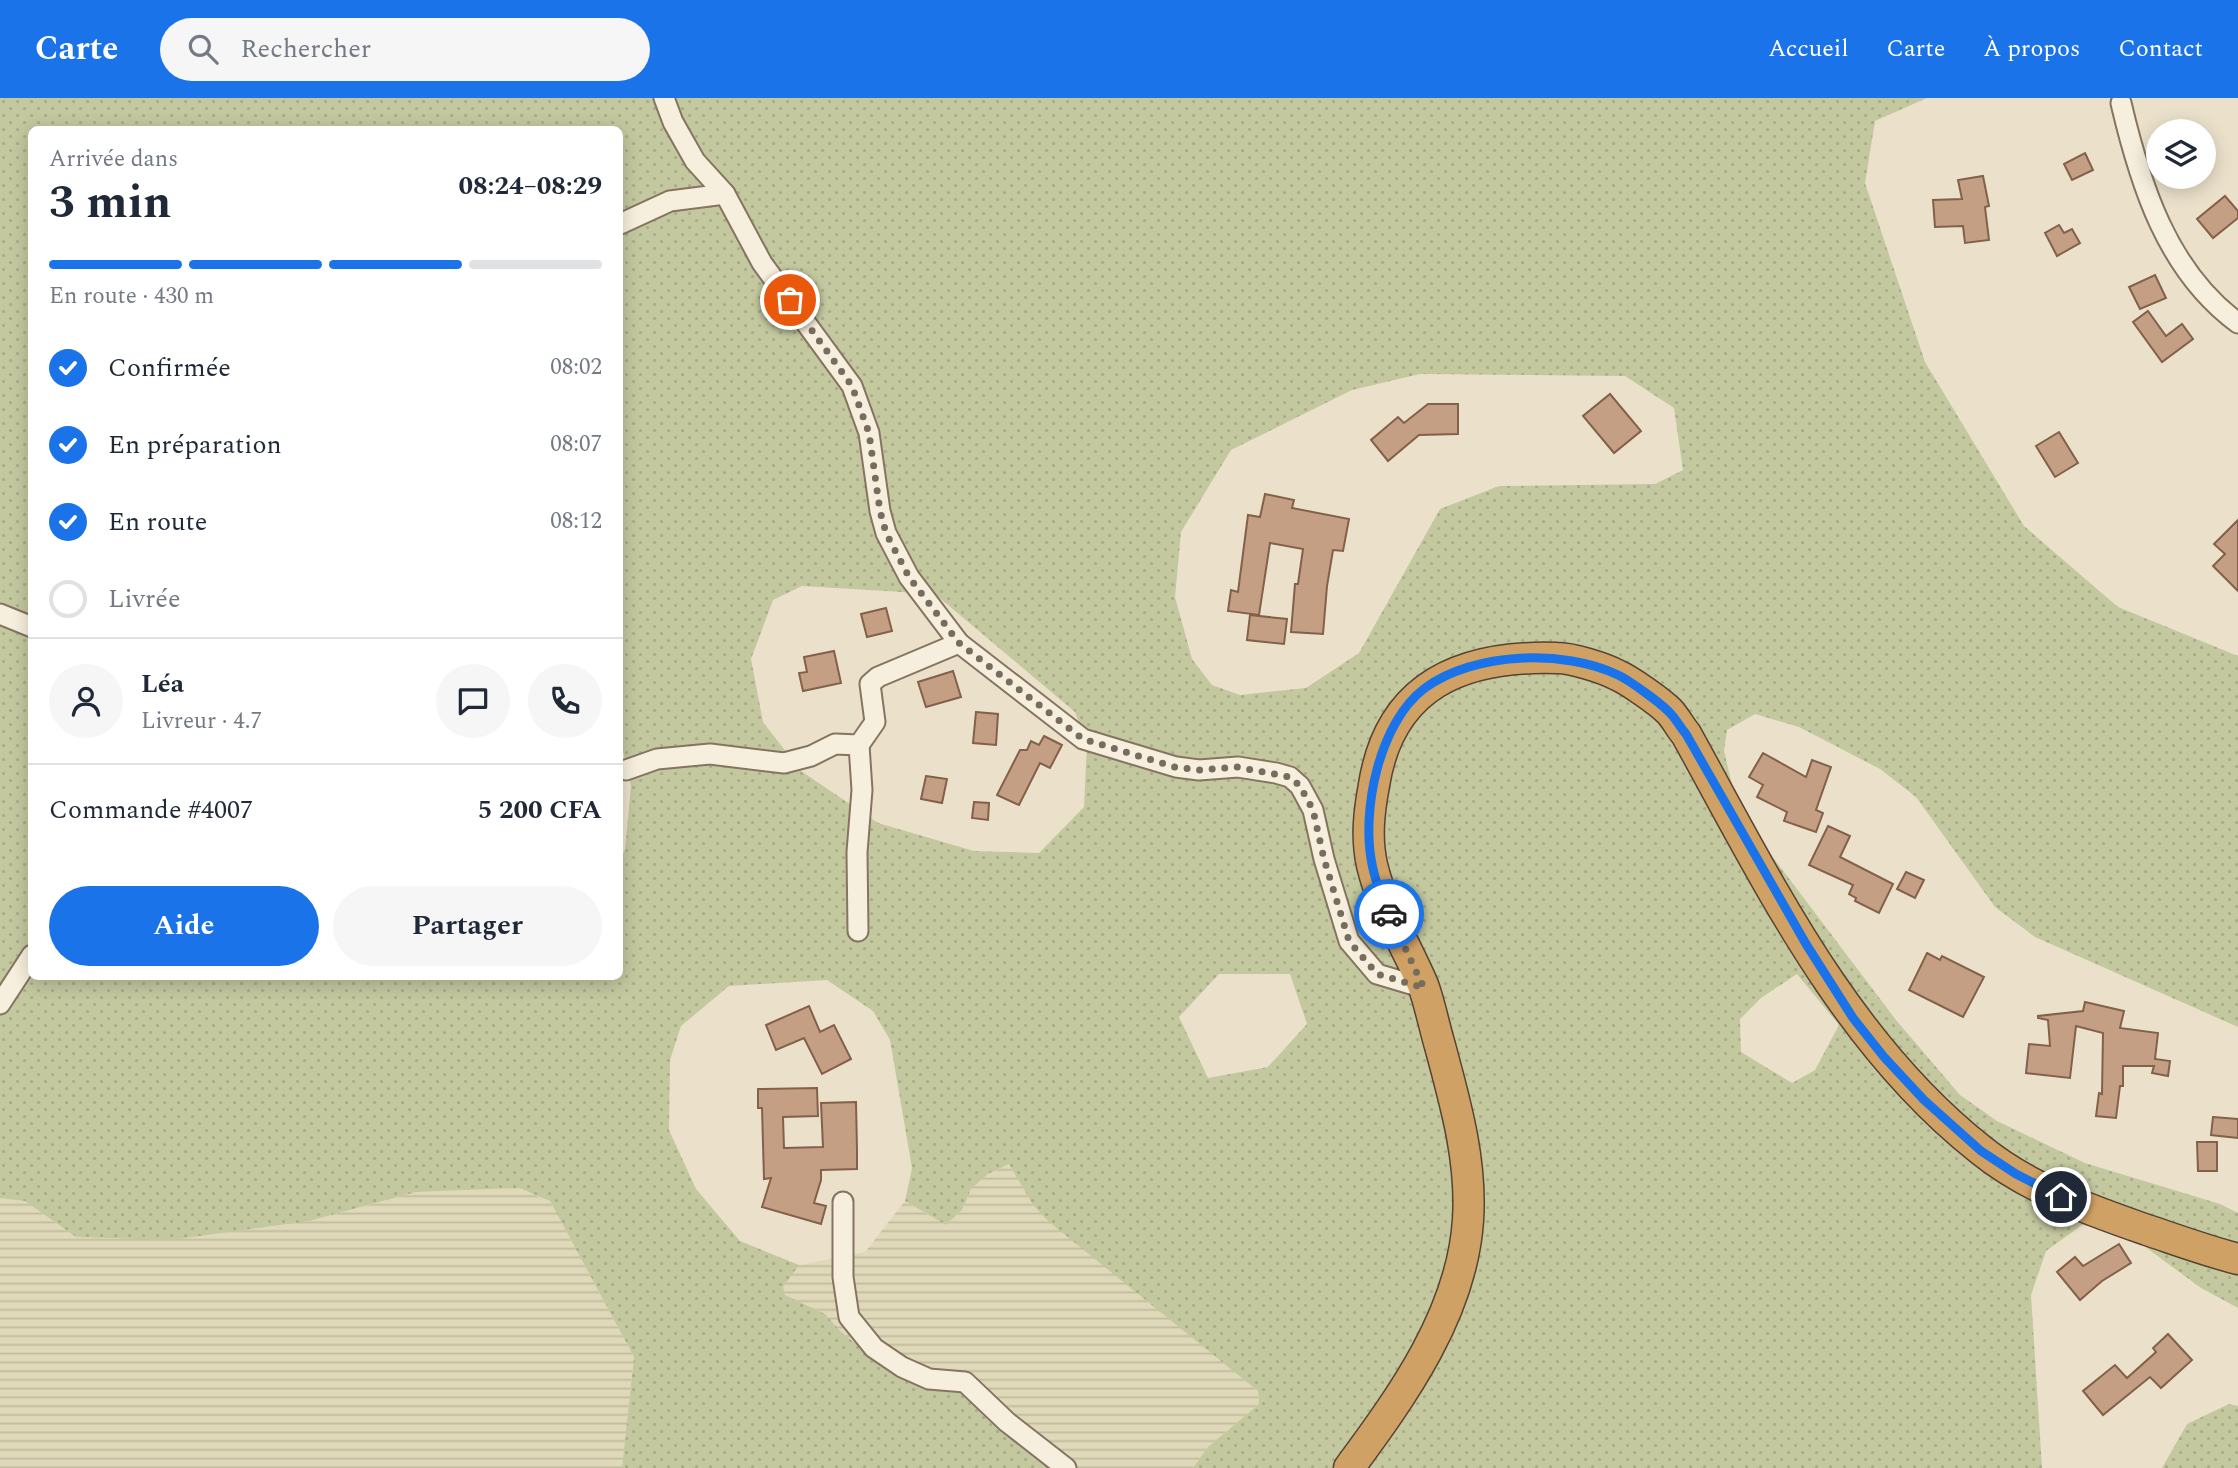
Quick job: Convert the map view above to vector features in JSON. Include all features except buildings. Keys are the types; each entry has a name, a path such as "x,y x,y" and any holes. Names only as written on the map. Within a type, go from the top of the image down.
{"highway":[{"path":"1349,1468 1422,1361 1448,1311 1468,1219 1466,1167 1460,1120 1424,988 1382,899 1371,863 1368,820 1377,761 1398,718 1423,689 1459,669 1511,658 1561,658 1619,675 1669,711 1686,734 1806,944 1853,1018 1924,1100 1981,1151 2016,1174 2083,1208 2238,1259"}],"street":[{"path":"664,98 673,122 695,160 725,194 762,263 852,386 869,433 880,511 886,533 909,577 959,643 1083,739 1175,767 1199,770 1237,767 1290,777 1300,786 1313,810 1324,859 1349,941 1377,974 1424,988"},
{"path":"2121,103 2134,159 2161,229 2193,279 2238,323"},
{"path":"623,223 670,201 725,194"},
{"path":"0,614 28,625"},
{"path":"858,931 857,852 862,790 859,745 875,722 870,684 878,677 959,643"},
{"path":"626,770 657,759 710,754 784,763 811,756 835,744 859,745"},
{"path":"0,1004 28,961"},
{"path":"843,1202 843,1277 849,1317 874,1348 902,1367 929,1379 965,1382 1007,1422 1066,1468"}],"shaded area":[{"path":"1009,1164 1033,1205 1258,1391 1259,1404 1208,1447 1193,1468 1054,1468 869,1353 843,1334 825,1314 785,1295 782,1287 799,1265 865,1252 905,1201 946,1225 962,1210 971,1189 988,1174"},
{"path":"518,1188 550,1201 634,1357 622,1468 0,1468 0,1198 25,1201 76,1237 309,1221 416,1192"}],"green space":[{"path":"0,98 1927,98 1875,121 1865,183 1925,362 2024,526 2118,607 2238,656 2238,1027 2035,937 1995,907 1916,797 1880,769 1799,727 1755,714 1727,730 1724,751 1735,797 1759,839 1896,1020 1960,1095 1997,1121 2085,1163 2220,1204 2238,1213 2238,1308 2201,1288 2125,1232 2082,1225 2046,1251 2031,1295 2042,1468 1193,1468 1208,1447 1259,1404 1258,1391 1048,1221 1033,1205 1009,1164 988,1174 971,1189 962,1210 946,1225 905,1201 912,1168 890,1040 873,1011 827,980 729,986 681,1026 670,1060 669,1130 696,1189 740,1241 799,1265 783,1287 785,1295 825,1314 843,1334 869,1353 958,1387 1054,1468 622,1468 634,1357 550,1201 519,1188 416,1192 309,1221 171,1240 76,1237 25,1201 0,1198","holes":["1420,374 1625,376 1674,408 1683,470 1655,484 1499,486 1440,509 1359,653 1306,688 1240,695 1212,685 1192,659 1175,597 1181,532 1231,450 1352,390","802,586 935,594 1075,712 1087,743 1084,807 1039,853 974,851 878,823 801,771 763,722 751,659 773,600","1219,974 1290,974 1307,1024 1268,1067 1208,1078 1179,1017","1797,974 1839,1025 1815,1070 1792,1083 1741,1052 1740,1019 1761,998"]},
{"path":"2229,1404 2238,1406 2238,1468 2162,1468 2187,1424"}],"way so far":[{"path":"790,300 852,386 869,433 880,511 886,533 909,577 959,643 1083,739 1175,767 1199,770 1237,767 1290,777 1300,786 1313,810 1324,859 1349,941 1377,974 1424,988 1389,914"}],"route":[{"path":"1389,914 1371,863 1368,820 1377,761 1398,718 1423,689 1459,669 1511,658 1561,658 1619,675 1669,711 1686,734 1806,944 1853,1018 1884,1057 1924,1100 1981,1151 2016,1174 2061,1197"}]}
